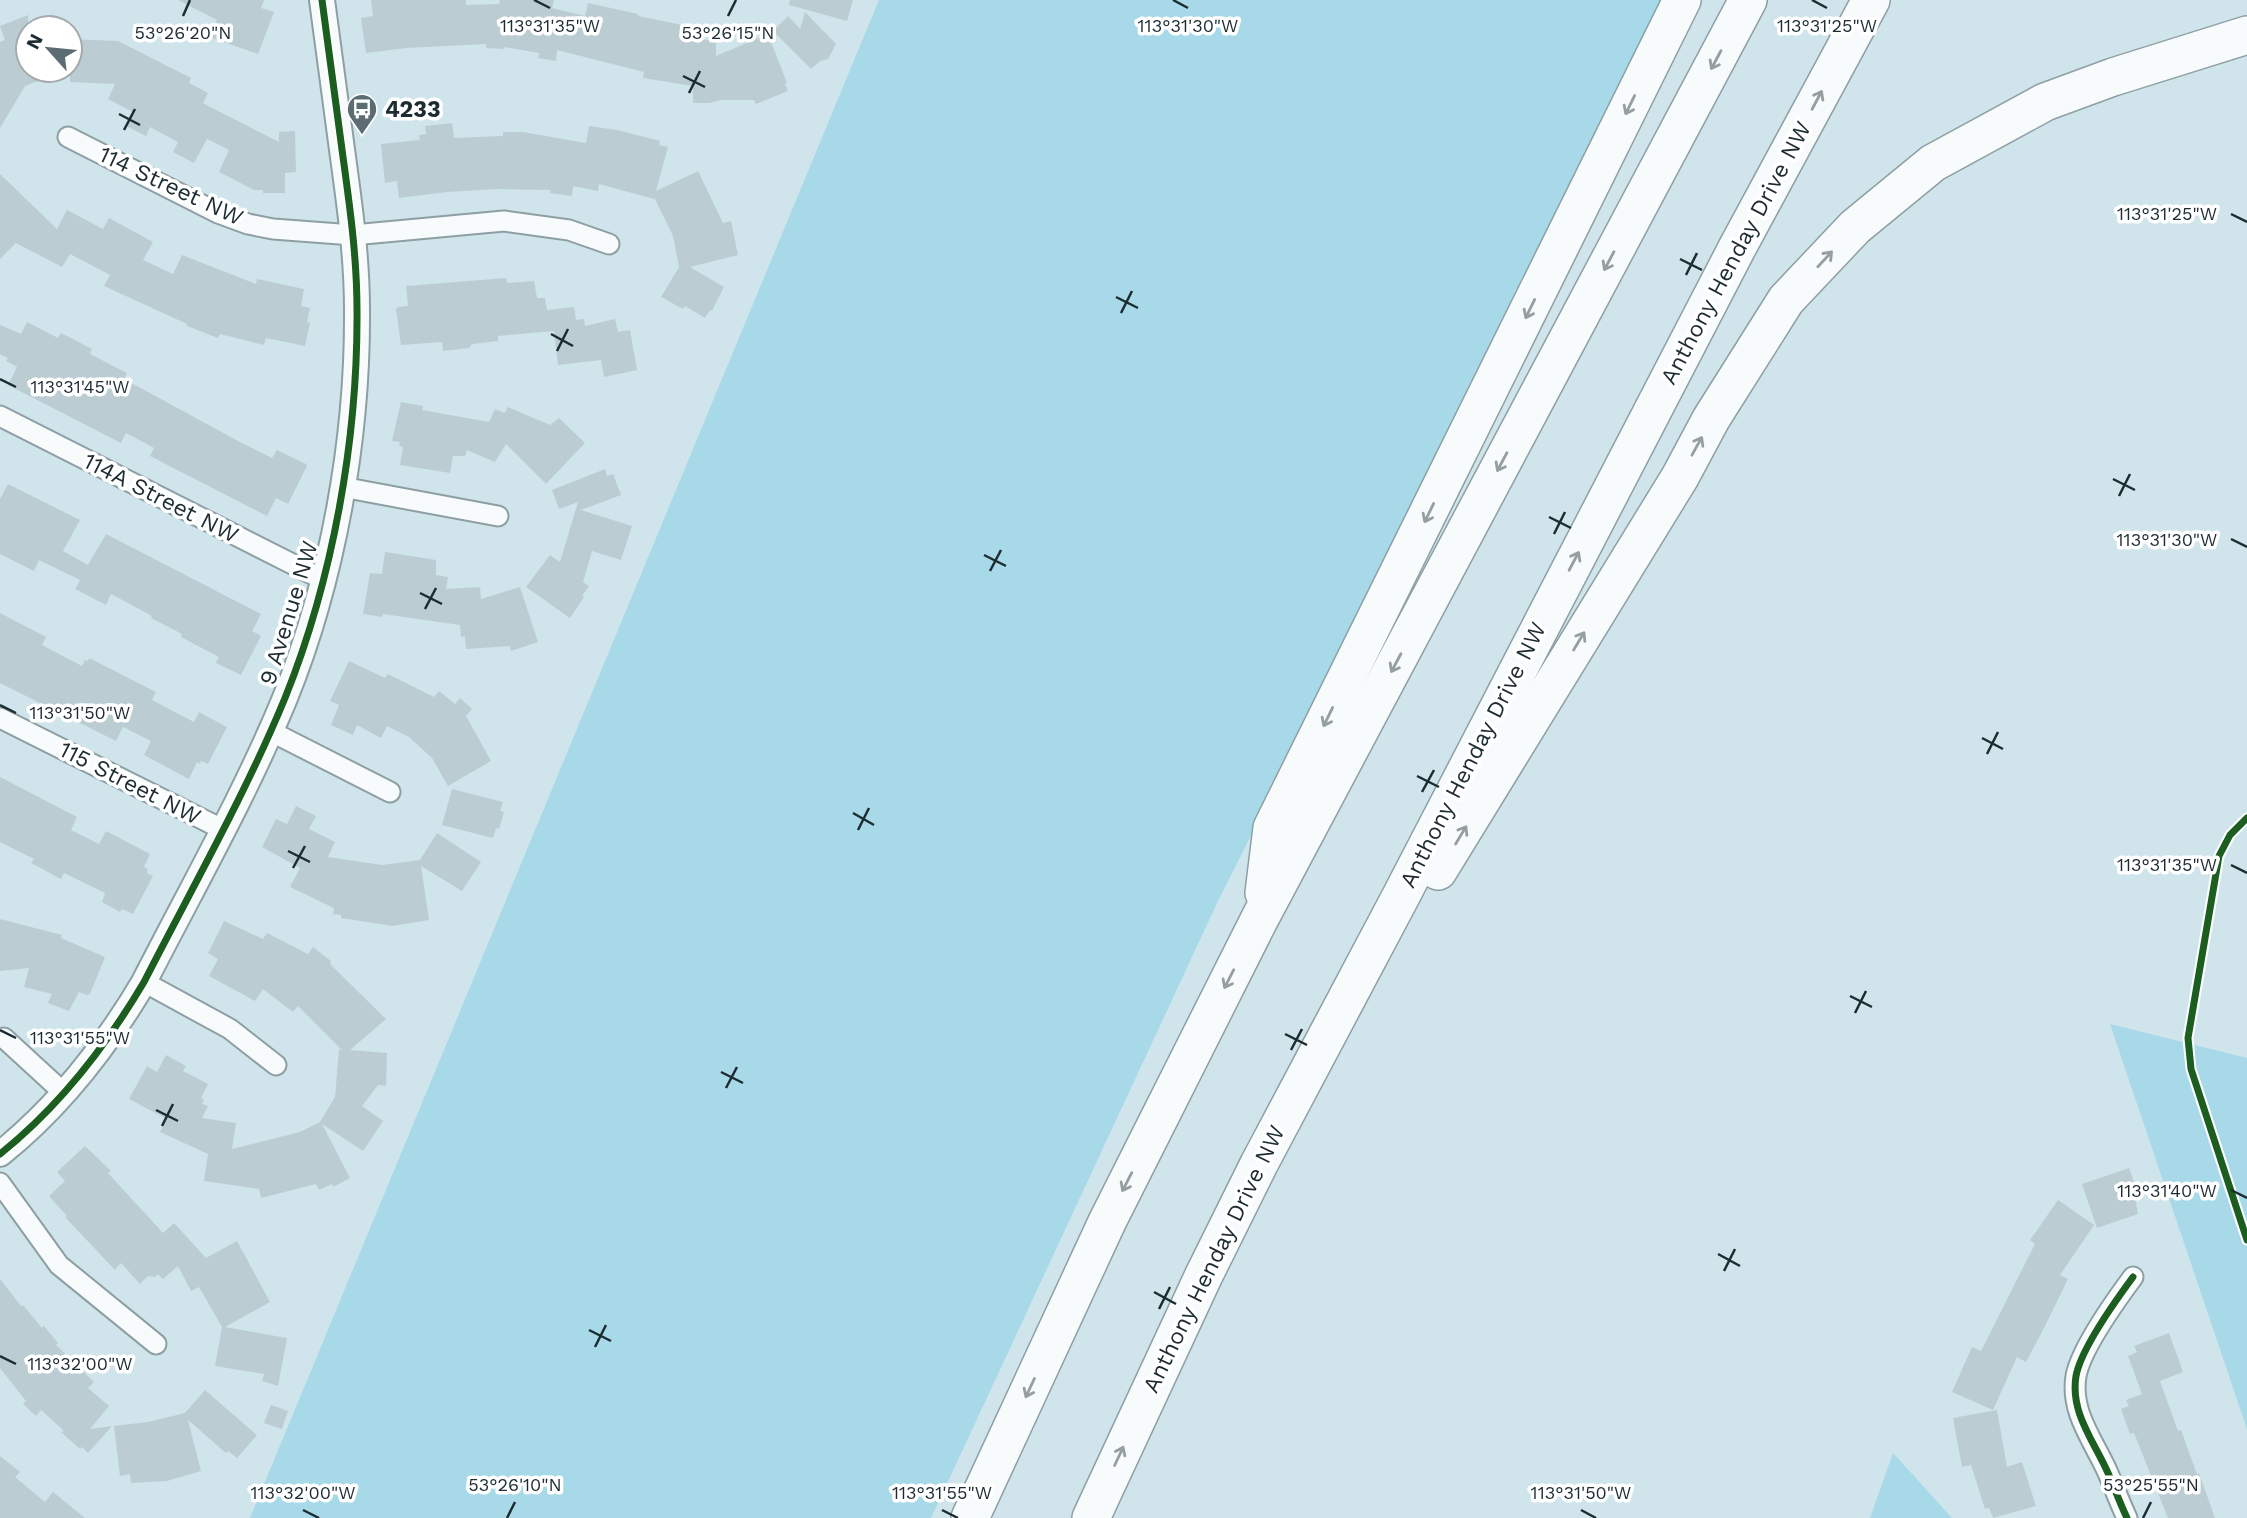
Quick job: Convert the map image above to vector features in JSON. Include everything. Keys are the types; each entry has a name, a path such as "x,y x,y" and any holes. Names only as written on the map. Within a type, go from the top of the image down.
{"highway":[{"path":"1260,918 1272,828 1682,0"},
{"path":"970,1518 1107,1222 1260,918 1748,0"},
{"name":"Anthony Henday Drive NW","path":"1091,1518 1203,1277 1259,1164 1737,248 1871,0"},
{"path":"1259,1164 1786,300 1856,227 1933,163 2045,103 2113,77 2247,35"}],"street":[{"name":"9 Avenue NW","path":"0,1154 65,1094 104,1046 144,982 270,731 300,656 322,579 342,487 356,366 357,310 353,235 322,0"},
{"name":"114 Street NW","path":"68,137 232,219 285,231 353,235 504,221 569,230 609,244"},
{"name":"114A Street NW","path":"0,416 322,579"},
{"path":"342,487 498,516"},
{"name":"115 Street NW","path":"0,718 222,830"},
{"path":"270,731 390,792"},
{"path":"144,982 230,1029 276,1065"},
{"path":"4,1038 65,1094"},
{"path":"0,1183 60,1265 156,1343"},
{"path":"2126,1518 2107,1472 2080,1419 2076,1387 2079,1367 2106,1315 2133,1277"}],"shaded area":[{"path":"879,0 1667,0 1423,495 1218,901 931,1518 250,1518"},
{"path":"2110,1024 2247,1058 2247,1429"},
{"path":"1893,1453 1952,1518 1870,1518"}],"building":[{"path":"178,0 264,0 261,8 274,12 258,54 209,37 217,20"},
{"path":"371,0 466,0 466,5 499,4 500,0 554,0 552,8 585,16 588,3 687,26 684,39 716,40 716,56 768,34 788,91 756,104 754,100 693,103 693,86 643,78 644,72 557,50 556,61 538,58 539,53 505,47 486,48 486,44 366,53 361,18 373,16"},
{"path":"790,0 853,0 847,21 789,5"},
{"path":"805,12 836,44 828,59 820,61 811,69 773,31 788,16 800,29"},
{"path":"14,20 14,84 30,84 25,86 0,128 0,42 5,40 0,26"},
{"path":"84,40 118,41 191,78 189,83 208,93 203,103 279,142 279,132 295,131 296,172 285,173 285,193 263,193 263,190 254,190 219,172 229,150 207,139 194,163 173,152 178,142 150,127 146,136 126,126 133,112 108,99 115,84 84,83"},
{"path":"452,123 454,138 503,136 503,132 523,132 586,143 589,126 660,141 659,145 668,147 656,191 698,171 723,223 731,221 738,255 690,267 724,287 712,311 710,310 705,318 685,306 683,309 661,297 679,267 673,236 654,197 599,184 598,191 573,186 572,196 550,193 550,190 497,189 399,198 397,181 385,183 381,144 420,140 419,135 426,134 425,126"},
{"path":"0,174 57,229 67,210 103,229 109,218 153,242 143,260 173,274 182,255 256,284 257,279 304,289 301,306 310,308 305,346 266,338 264,345 220,334 218,338 187,326 104,286 110,275 70,254 62,267 16,243 0,259"},
{"path":"506,278 507,283 534,281 537,298 545,298 547,310 574,307 576,320 584,319 585,326 615,319 618,332 630,330 637,370 604,377 601,360 558,365 554,331 498,336 498,341 443,351 442,342 401,345 396,309 408,306 406,286"},
{"path":"27,322 58,338 61,333 92,349 90,354 127,373 124,379 240,442 272,458 277,450 306,464 288,504 276,498 267,516 150,456 154,448 126,433 121,443 8,385 17,367 0,354 0,325 21,334"},
{"path":"401,402 423,406 422,410 489,422 495,409 505,413 508,407 550,425 559,418 585,443 546,484 506,444 495,462 467,450 465,456 453,456 450,473 400,465 403,447 399,446 400,442 392,441"},
{"path":"605,469 607,476 613,474 621,495 581,510 632,526 621,560 592,551 583,582 589,586 570,618 526,587 550,555 560,562 578,502 559,509 552,490"},
{"path":"8,484 80,520 63,551 88,565 106,534 261,614 252,631 261,636 241,675 216,663 219,657 111,594 106,605 75,589 80,580 39,560 34,571 0,554 0,499"},
{"path":"385,552 436,560 436,575 448,577 446,589 480,587 481,599 520,587 538,642 511,651 510,646 466,649 465,636 461,637 460,625 383,614 382,617 363,614 370,573 382,574"},
{"path":"0,613 46,637 42,645 82,666 89,658 156,692 152,700 194,722 199,712 227,727 208,764 197,762 189,779 144,755 151,741 123,727 116,741 0,683"},
{"path":"349,661 385,678 388,674 434,697 439,691 455,704 460,698 472,709 466,716 491,761 448,786 432,758 409,737 387,726 381,738 357,725 353,735 331,725 339,705 330,701"},
{"path":"0,777 77,817 71,830 99,844 106,831 150,854 144,867 148,869 147,873 153,876 133,914 122,909 120,912 102,902 105,893 64,873 61,879 31,863 34,859 0,842"},
{"path":"452,789 503,802 500,811 504,812 493,838 442,825"},
{"path":"296,806 316,816 309,829 335,842 328,857 382,865 420,860 437,833 481,862 462,891 421,866 429,920 393,926 341,918 341,915 333,914 334,908 290,887 300,868 262,847 276,819 287,824"},
{"path":"0,919 62,935 61,938 105,957 90,994 79,992 69,1011 48,1003 52,994 24,987 29,968 0,971"},
{"path":"224,921 263,939 267,933 308,954 313,947 331,961 330,964 386,1019 350,1050 387,1053 386,1086 378,1085 362,1106 383,1121 363,1151 322,1124 350,1178 333,1187 332,1184 319,1190 316,1184 261,1198 259,1189 204,1181 208,1154 160,1132 167,1119 129,1099 147,1066 157,1072 166,1055 186,1066 183,1071 208,1084 201,1098 204,1100 202,1104 208,1106 202,1118 236,1123 232,1149 300,1132 320,1122 335,1097 339,1049 342,1050 298,1006 293,1012 263,989 255,1001 209,976 218,959 208,953"},
{"path":"85,1146 111,1171 108,1173 163,1233 174,1223 206,1258 237,1241 270,1302 225,1327 287,1338 278,1386 262,1381 264,1374 215,1366 222,1327 199,1287 191,1291 178,1266 163,1279 158,1274 155,1277 148,1276 140,1284 121,1263 115,1270 65,1217 67,1216 49,1196 65,1181 57,1172"},
{"path":"2129,1168 2139,1196 2135,1197 2138,1214 2097,1228 2082,1184"},
{"path":"2058,1200 2094,1225 2060,1275 2068,1279 2026,1362 2017,1357 1993,1410 1952,1392 1972,1347 1981,1351 2035,1244 2030,1240"},
{"path":"0,1279 21,1306 23,1305 42,1328 44,1326 58,1343 56,1345 94,1382 88,1388 109,1406 90,1429 112,1426 88,1453 61,1432 64,1431 41,1410 36,1416 23,1404 26,1401 0,1368"},
{"path":"2169,1333 2183,1372 2160,1381 2215,1518 2168,1518 2134,1433 2130,1434 2121,1409 2129,1406 2126,1400 2142,1394 2128,1356 2137,1352 2134,1346"},
{"path":"205,1390 257,1435 237,1458 228,1451 226,1453 188,1420 201,1471 167,1481 131,1483 130,1474 120,1476 114,1426 148,1422 185,1413"},
{"path":"271,1405 288,1411 282,1429 264,1423"},
{"path":"1997,1410 2007,1467 2022,1462 2036,1506 1993,1518 1989,1508 1985,1509 1971,1465 1962,1467 1953,1418"},
{"path":"0,1456 20,1472 15,1477 45,1502 53,1492 85,1518 0,1518"}],"cycle path":[{"path":"0,1154 22,1136 80,1075 144,982 269,734 285,698 317,605 329,557 347,458 353,408 357,310 351,214 322,0"},
{"path":"2247,818 2230,835 2219,856 2188,1038 2191,1069 2247,1240"},
{"path":"2127,1518 2084,1426 2076,1402 2075,1389 2076,1376 2085,1352 2133,1277"}],"place":[{"name":"4233","path":"362,136"}]}
